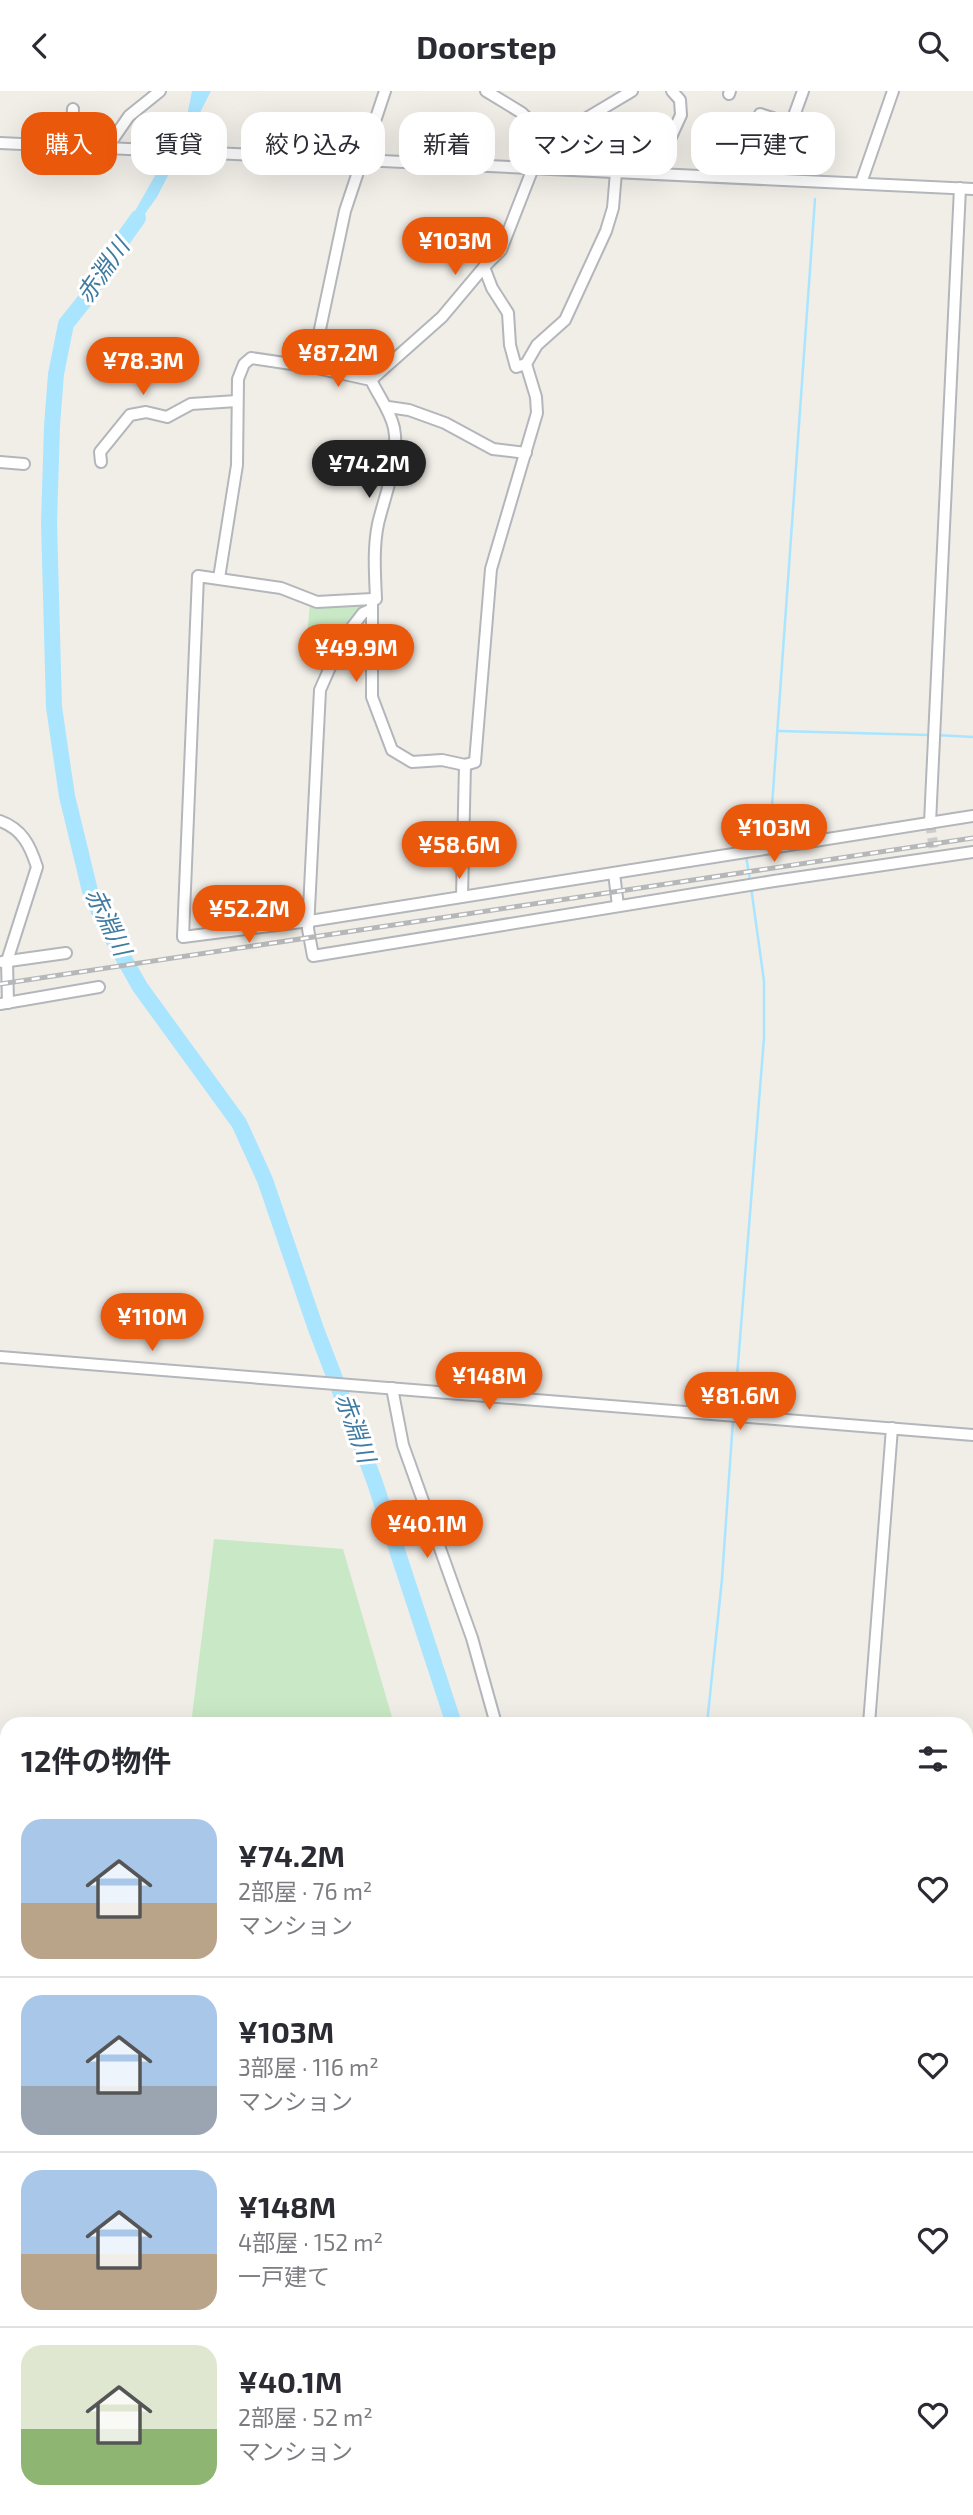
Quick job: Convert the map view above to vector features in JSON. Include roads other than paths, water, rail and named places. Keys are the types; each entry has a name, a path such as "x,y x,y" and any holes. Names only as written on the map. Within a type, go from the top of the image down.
{"street":[{"path":"117,133 129,116 160,91"},
{"path":"378,112 385,91"},
{"path":"486,91 520,112"},
{"path":"597,112 632,91"},
{"path":"672,91 680,100 681,115 677,124"},
{"path":"729,177 760,114 790,124 803,91"},
{"path":"861,183 893,91"},
{"path":"0,143 21,144"},
{"path":"117,149 241,155"},
{"path":"385,162 509,167"},
{"path":"312,367 345,211 357,175"},
{"path":"370,380 442,317 501,250 530,175"},
{"path":"484,267 492,288 508,313 510,345 516,367 526,364 537,345 565,320 606,231 613,208 616,175"},
{"path":"677,175 973,189"},
{"path":"930,823 960,188"},
{"path":"219,578 237,465 238,379 244,364 251,358 312,367 370,380 387,407 395,431 394,453 389,489 378,525 374,561 376,599 342,640 320,689 308,929 313,956 774,881 973,852"},
{"path":"372,604 372,697 392,750 412,762 442,761 466,765 475,762 491,569 537,414 536,397 526,364"},
{"path":"101,462 100,452 130,415 146,412 167,417 191,404 237,401"},
{"path":"387,407 445,422 493,449 526,453"},
{"path":"0,462 24,464"},
{"path":"372,604 317,602 281,588 198,576 183,937 310,921 973,816"},
{"path":"462,896 466,765"},
{"path":"0,821 12,825 23,835 37,867 3,961 4,1003 99,987"},
{"path":"614,873 618,907"},
{"path":"3,961 66,953"},
{"path":"0,1357 973,1435"},
{"path":"387,1387 403,1445 472,1638 494,1717"},
{"path":"870,1717 892,1428"}],"water":[{"path":"192,91 211,91 200,112 188,112"},
{"path":"155,175 168,175 157,197 126,240 135,211"}],"waterway":[{"path":"745,849 740,808 772,806 815,199"},
{"name":"赤淵川","path":"138,218 111,256 89,295 66,324 56,374 49,523 54,707 67,796 90,891 105,925 140,987 239,1123 265,1180 316,1329 374,1480 452,1717"},
{"path":"779,731 929,735"},
{"path":"936,735 973,737"},
{"path":"746,856 750,880"},
{"path":"734,1414 764,1038 764,981 751,887"},
{"path":"708,1717 722,1579 733,1420"}],"tunnel":[{"path":"930,823 935,857"}],"railway":[{"path":"0,984 973,838"}]}
